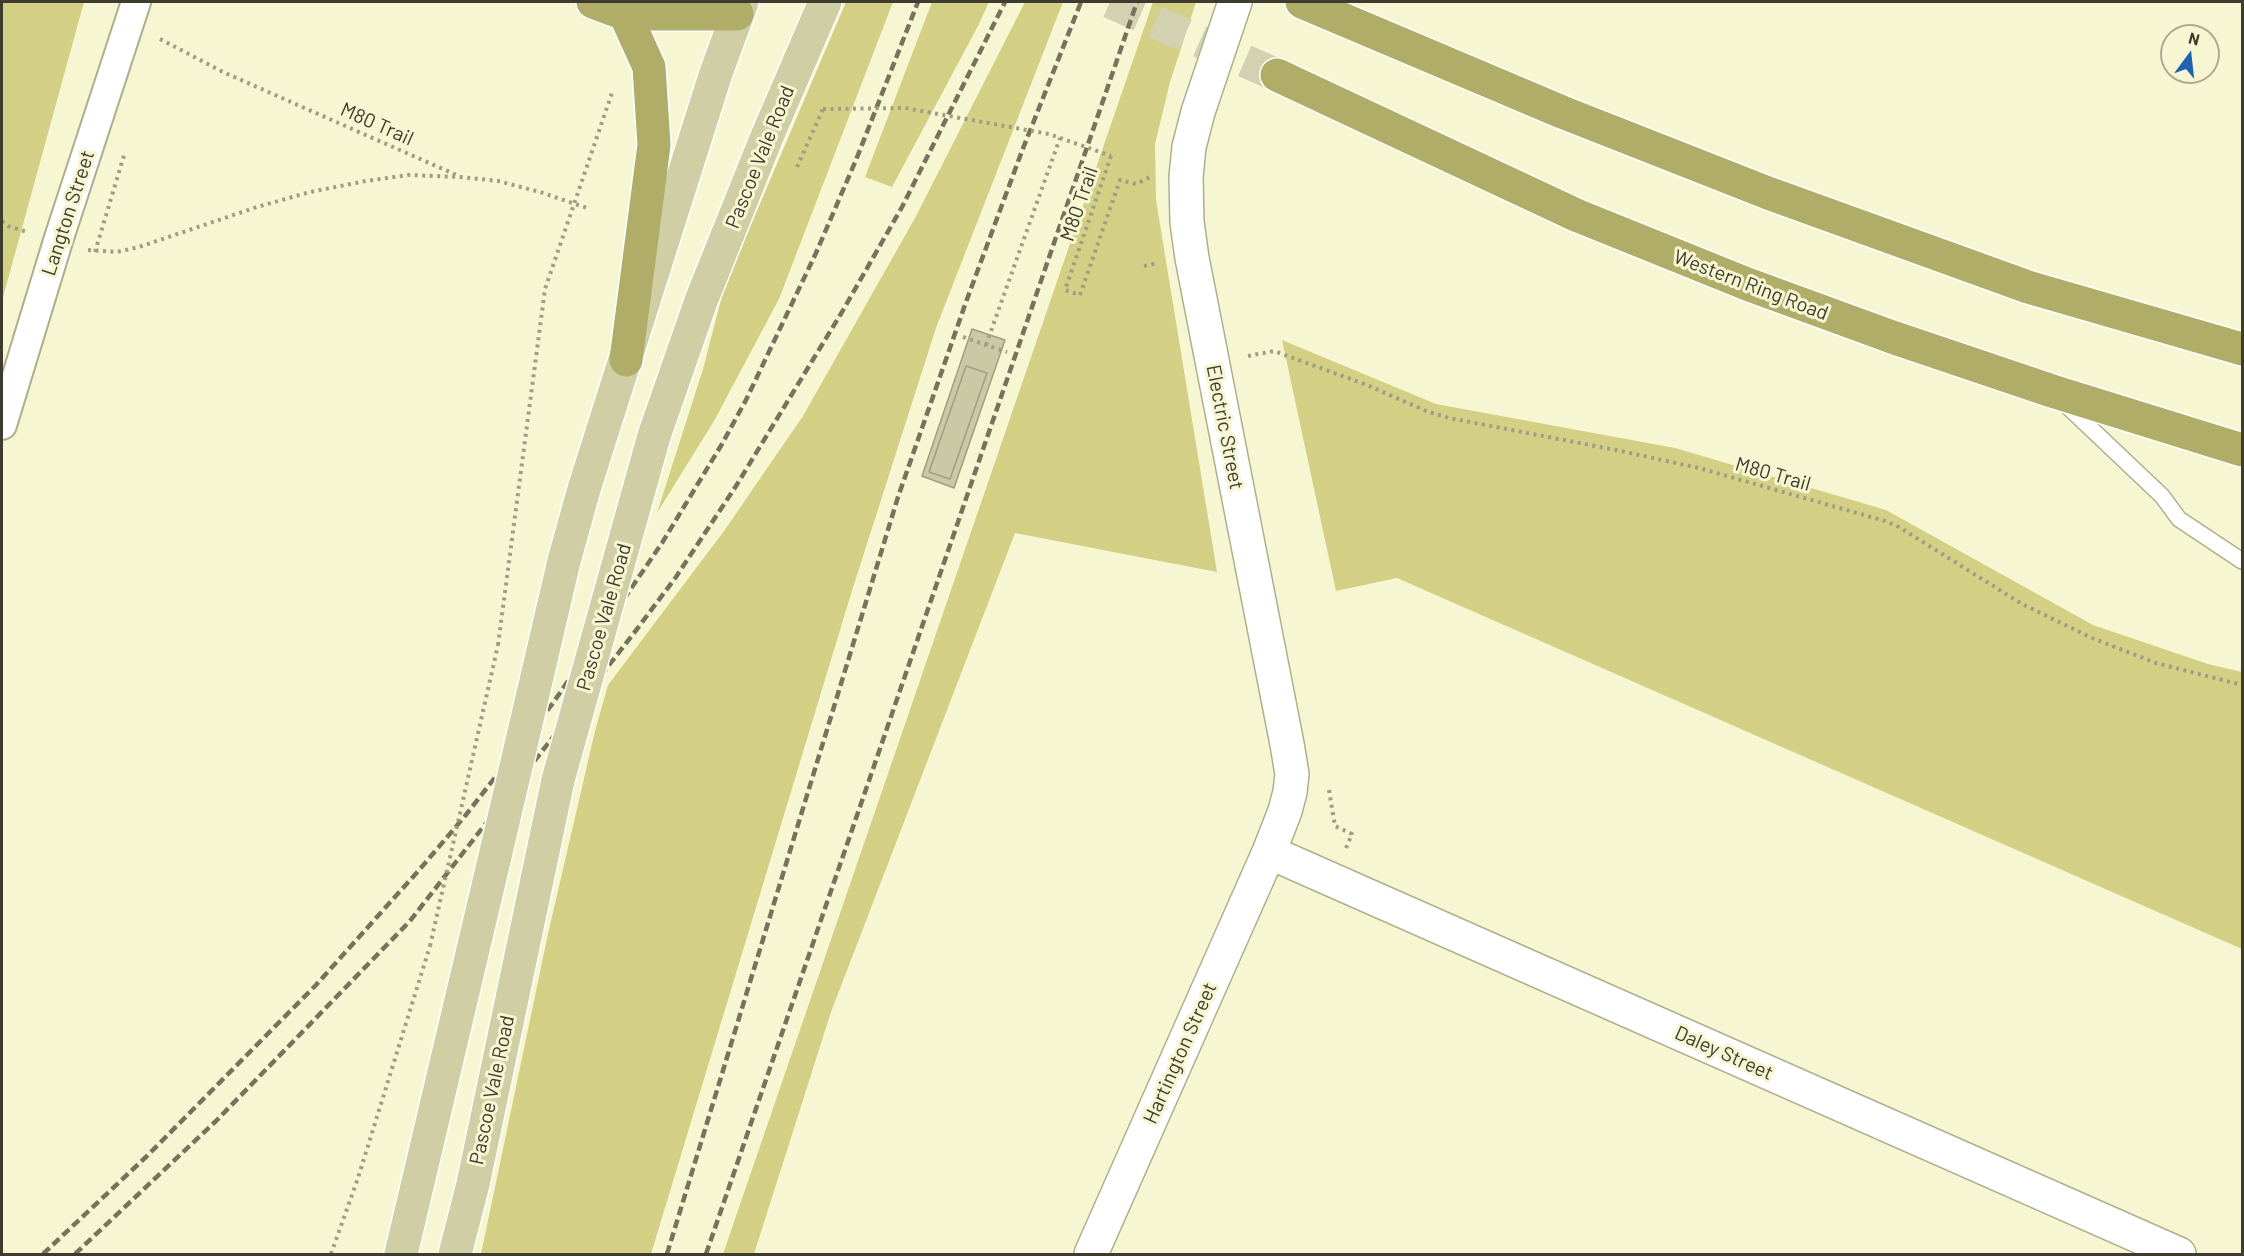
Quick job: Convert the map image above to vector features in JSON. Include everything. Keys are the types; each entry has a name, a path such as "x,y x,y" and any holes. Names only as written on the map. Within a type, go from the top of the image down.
{"highway":[{"path":"593,2 625,14 749,6"},
{"path":"1302,2 1562,112 1779,196 2028,287 2242,349"},
{"path":"625,14 649,67 654,145 626,360"},
{"name":"Western Ring Road","path":"1277,75 1576,216 1747,285 1892,338 2052,392 2242,450"}],"main road":[{"name":"Pascoe Vale Road","path":"454,1254 475,1172 558,780 654,436 701,301 766,139 825,2"},
{"path":"401,1254 564,561 584,489 716,73 749,6"}],"street":[{"name":"Langton Street","path":"2,425 58,241 136,2"},
{"name":"Electric Street","path":"1235,2 1198,112 1189,147 1186,177 1187,222 1192,258 1292,774 1285,811 1269,852"},
{"name":"Daley Street","path":"1269,852 2179,1254"},
{"name":"Hartington Street","path":"1091,1254 1269,852"}],"lane":[{"path":"2052,392 2162,496 2179,519 2242,561"}],"path":[{"name":"M80 Trail","path":"160,39 223,72 461,177 509,184 590,209"},
{"path":"331,1254 358,1178 430,946 498,645 545,289 616,81"},
{"name":"M80 Trail","path":"823,109 905,108 1060,138 1111,156 1065,290 1080,295 1120,180 1136,184"},
{"path":"986,345 1060,138"},
{"path":"95,252 117,252 139,247 257,207 310,192 408,175 461,177"},
{"path":"2,225 8,226"},
{"path":"963,337 1006,352"},
{"name":"M80 Trail","path":"1274,351 1449,418 1699,468 1885,521 1899,527 2022,604 2092,638 2156,663 2242,685"},
{"path":"1318,874 1342,856 1352,834 1335,826 1327,781"}],"shaded area":[{"path":"2,2 84,2 2,301"},
{"path":"846,2 893,2 779,299 714,421 657,513 703,369 724,288"},
{"path":"932,2 989,2 892,187 865,177"},
{"path":"1025,2 1063,2 936,328 850,597 651,1254 481,1254 548,934 595,731 608,685 724,531 803,416 915,218"},
{"path":"1153,2 1196,2 1170,82 1155,144 1156,200 1217,572 1015,533 831,1012 754,1254 723,1254"},
{"path":"1282,340 1436,404 1675,448 1886,510 2093,625 2208,664 2242,672 2242,949 1397,578 1336,591"}],"building":[{"path":"972,329 1005,340 954,488 922,476","holes":["966,366 987,373 950,479 929,472"]},
{"path":"966,366 987,373 950,479 929,472"}],"tunnel":[{"path":"1110,2 1277,75"}],"railway":[{"path":"43,1254 147,1156 316,985 465,816 553,703 662,543 746,400 816,253 856,160 918,2"},
{"path":"75,1254 216,1121 410,921 676,577 736,486 842,312 902,207 1005,2"},
{"path":"667,1254 898,497 966,302 1081,2"},
{"path":"706,1254 1137,2"}]}
